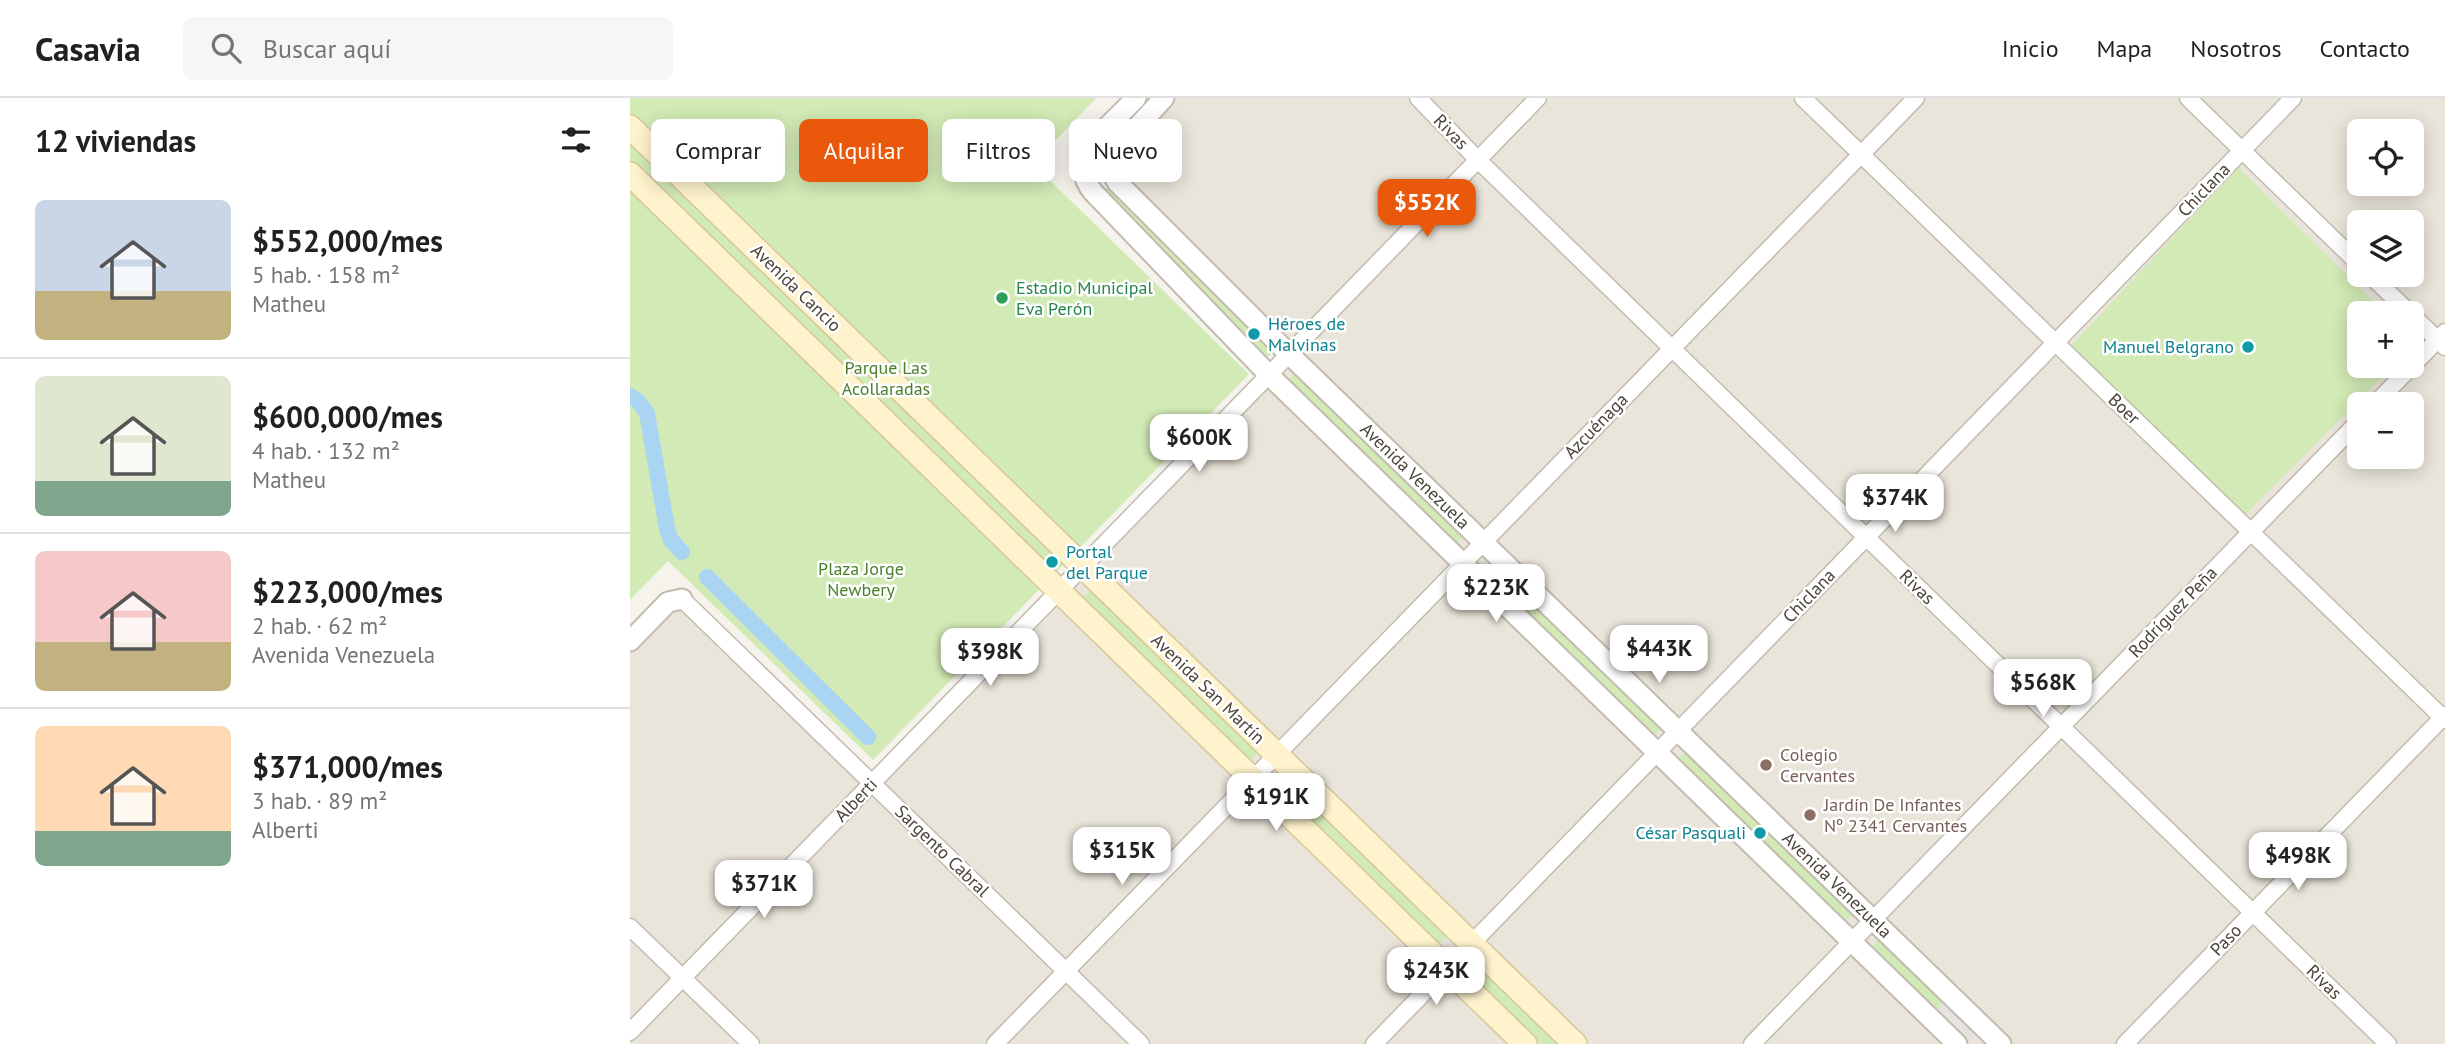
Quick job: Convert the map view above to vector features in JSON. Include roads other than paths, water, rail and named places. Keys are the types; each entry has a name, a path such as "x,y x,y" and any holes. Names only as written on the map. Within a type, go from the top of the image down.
{"main road":[{"name":"Avenida Cancio","path":"630,127 651,147"},
{"name":"Avenida Cancio","path":"637,180 1058,591"},
{"name":"Avenida Cancio","path":"687,182 1082,567"},
{"name":"Avenida San Martín","path":"1082,567 1575,1044"},
{"name":"Avenida San Martín","path":"1058,591 1525,1044"}],"street":[{"path":"1117,119 1136,98"},
{"path":"1144,119 1164,98"},
{"name":"Rivas","path":"1418,98 1478,160 2388,1044"},
{"name":"Alberti","path":"630,1032 1538,98"},
{"name":"Boer","path":"1803,98 2444,718"},
{"name":"Azcuénaga","path":"995,1044 1916,98"},
{"path":"2188,98 2347,252"},
{"name":"Chiclana","path":"1374,1044 2293,98"},
{"name":"Avenida Venezuela","path":"1086,182 1269,375 1957,1044"},
{"name":"Avenida Venezuela","path":"1117,182 1289,354 2001,1044"},
{"path":"2383,287 2397,301"},
{"path":"2388,392 2442,340 2424,325"},
{"name":"Rodríguez Peña","path":"1752,1044 2347,433"},
{"path":"630,641 668,602 682,599"},
{"name":"Sargento Cabral","path":"682,599 1141,1044"},
{"name":"Paso","path":"2125,1044 2444,718"},
{"path":"630,927 751,1044"}],"waterway":[{"path":"630,396 638,401 647,413 667,529 671,540 682,552"},
{"path":"707,577 868,737"}],"place":[{"name":"Estadio Municipal Eva Perón","path":"1002,298"},
{"name":"Héroes de Malvinas","path":"1254,334"},
{"name":"Manuel Belgrano","path":"2248,347"},
{"name":"Portal del Parque","path":"1052,562"},
{"name":"Colegio Cervantes","path":"1766,765"},
{"name":"Jardín De Infantes Nº 2341 Cervantes","path":"1810,815"},
{"name":"César Pasquali","path":"1760,833"}],"park label":[{"name":"Parque Las Acollaradas","path":"886,378"},
{"name":"Plaza Jorge Newbery","path":"861,580"}]}
